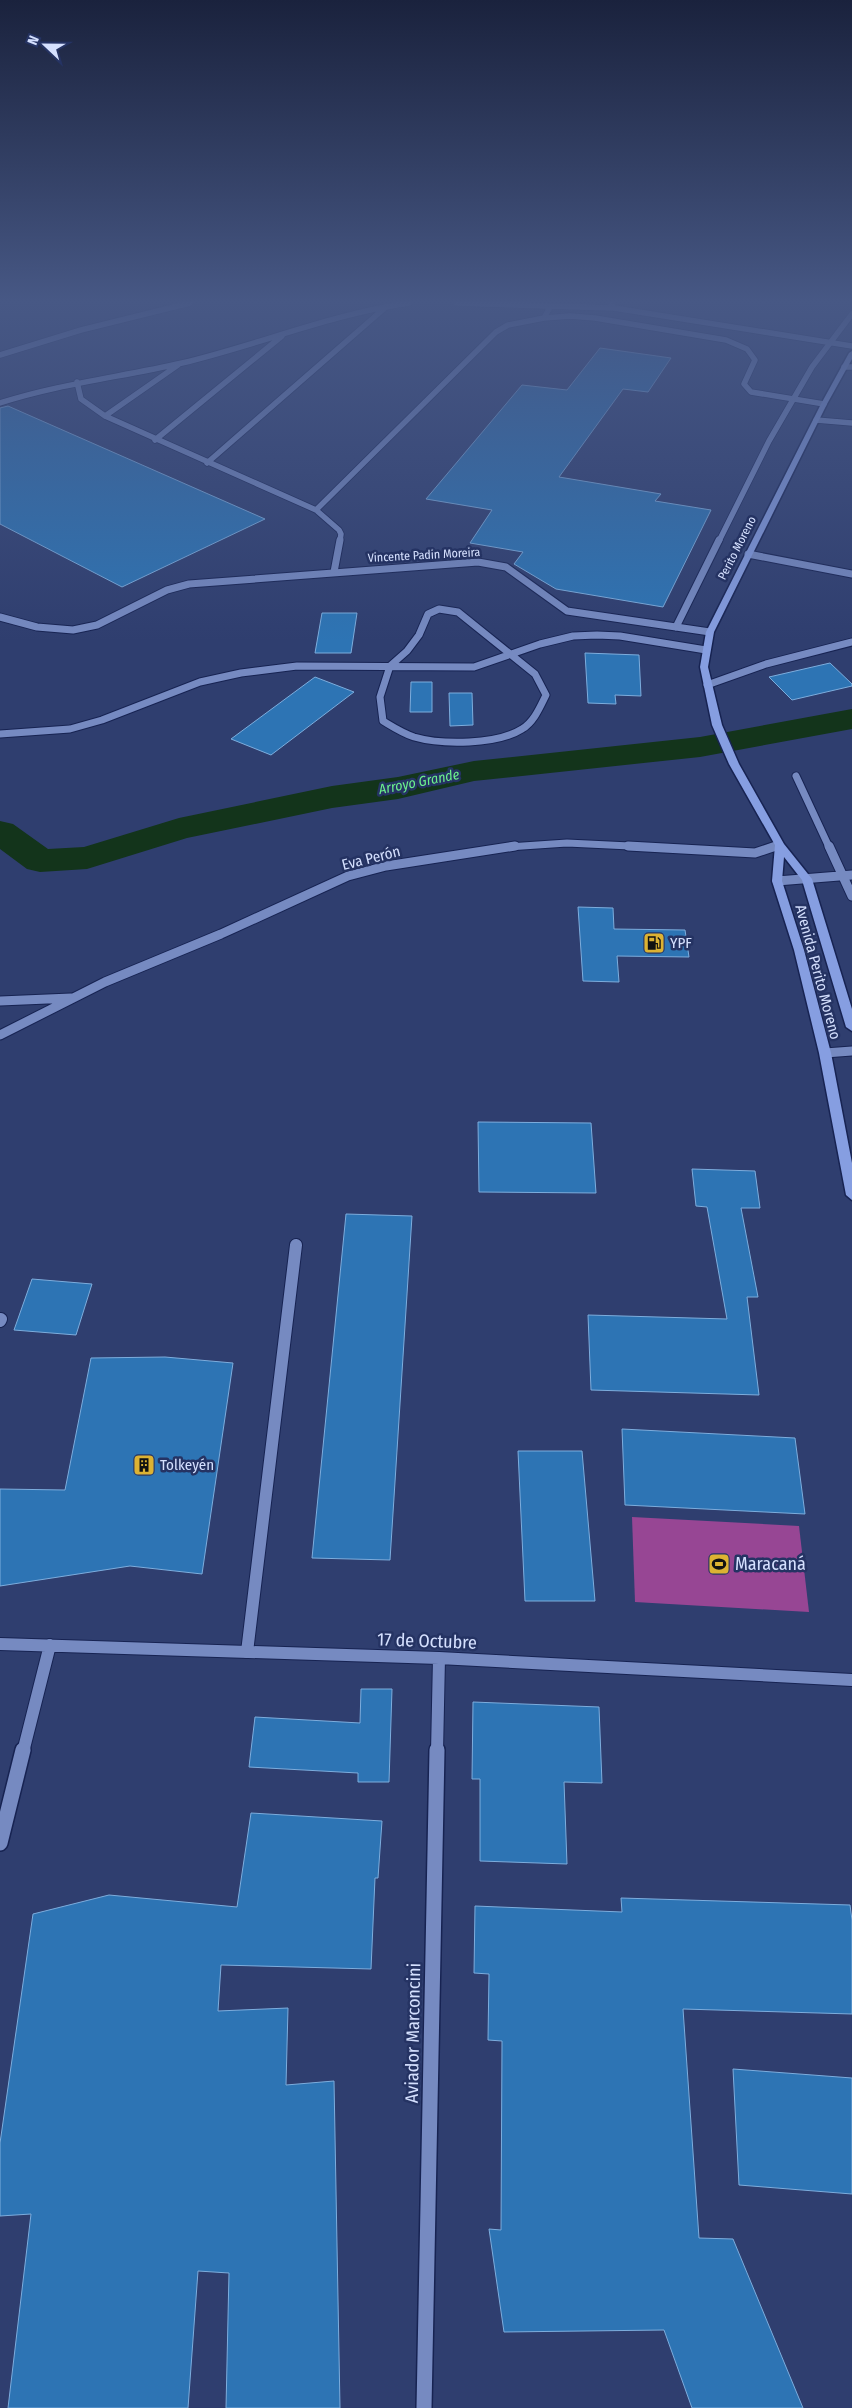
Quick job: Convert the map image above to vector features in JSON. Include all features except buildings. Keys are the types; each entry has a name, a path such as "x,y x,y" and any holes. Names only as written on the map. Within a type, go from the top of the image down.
{"main road":[{"name":"Perito Moreno","path":"734,764 717,724 707,685 704,667 710,632 818,415"},
{"name":"Avenida Perito Moreno","path":"734,764 780,845 807,879 852,1027"},
{"name":"Avenida Perito Moreno","path":"780,845 778,881 799,950 825,1054 852,1195"}],"street":[{"path":"155,440 185,415"},
{"path":"208,463 262,415"},
{"path":"316,510 412,415"},
{"path":"676,627 727,522 785,415"},
{"path":"105,416 155,440 316,510 336,525 341,534 334,572"},
{"path":"816,420 852,424"},
{"path":"748,554 852,574"},
{"name":"Vincente Padin Moreira","path":"0,617 37,627 73,630 97,625 119,616 167,590 189,584 478,562 506,567 567,611 710,632"},
{"path":"439,609 458,612 534,674 546,695 535,718 522,730 506,737 463,741 433,741 404,734 383,721 380,697 390,666 407,651 415,640 428,614 439,609"},
{"path":"0,734 24,734 70,729 102,720 200,682 241,673 296,666 474,667 573,636 597,635 620,636 706,650"},
{"path":"707,685 766,664 852,642"},
{"path":"796,776 848,876 852,896"},
{"name":"Eva Perón","path":"0,1035 105,982 221,934 348,876 386,866 517,846 567,843 755,853 780,845"},
{"path":"778,881 848,876"},
{"path":"0,1001 74,997"},
{"path":"825,1054 852,1051"},
{"path":"247,1652 296,1245"},
{"name":"17 de Octubre","path":"0,1644 439,1658 852,1680"},
{"path":"0,1843 50,1645"},
{"name":"Aviador Marconcini","path":"424,2408 439,1658"}],"shaded area":[{"name":"Maracaná","path":"632,1517 799,1526 809,1612 635,1602"}],"waterway":[{"name":"Arroyo Grande","path":"0,832 40,861 87,858 179,829 332,797 398,788 474,771 700,747 852,719"}],"place":[{"name":"YPF","path":"654,943"},
{"name":"Tolkeyén","path":"144,1465"},
{"name":"Maracaná","path":"719,1564"}]}
